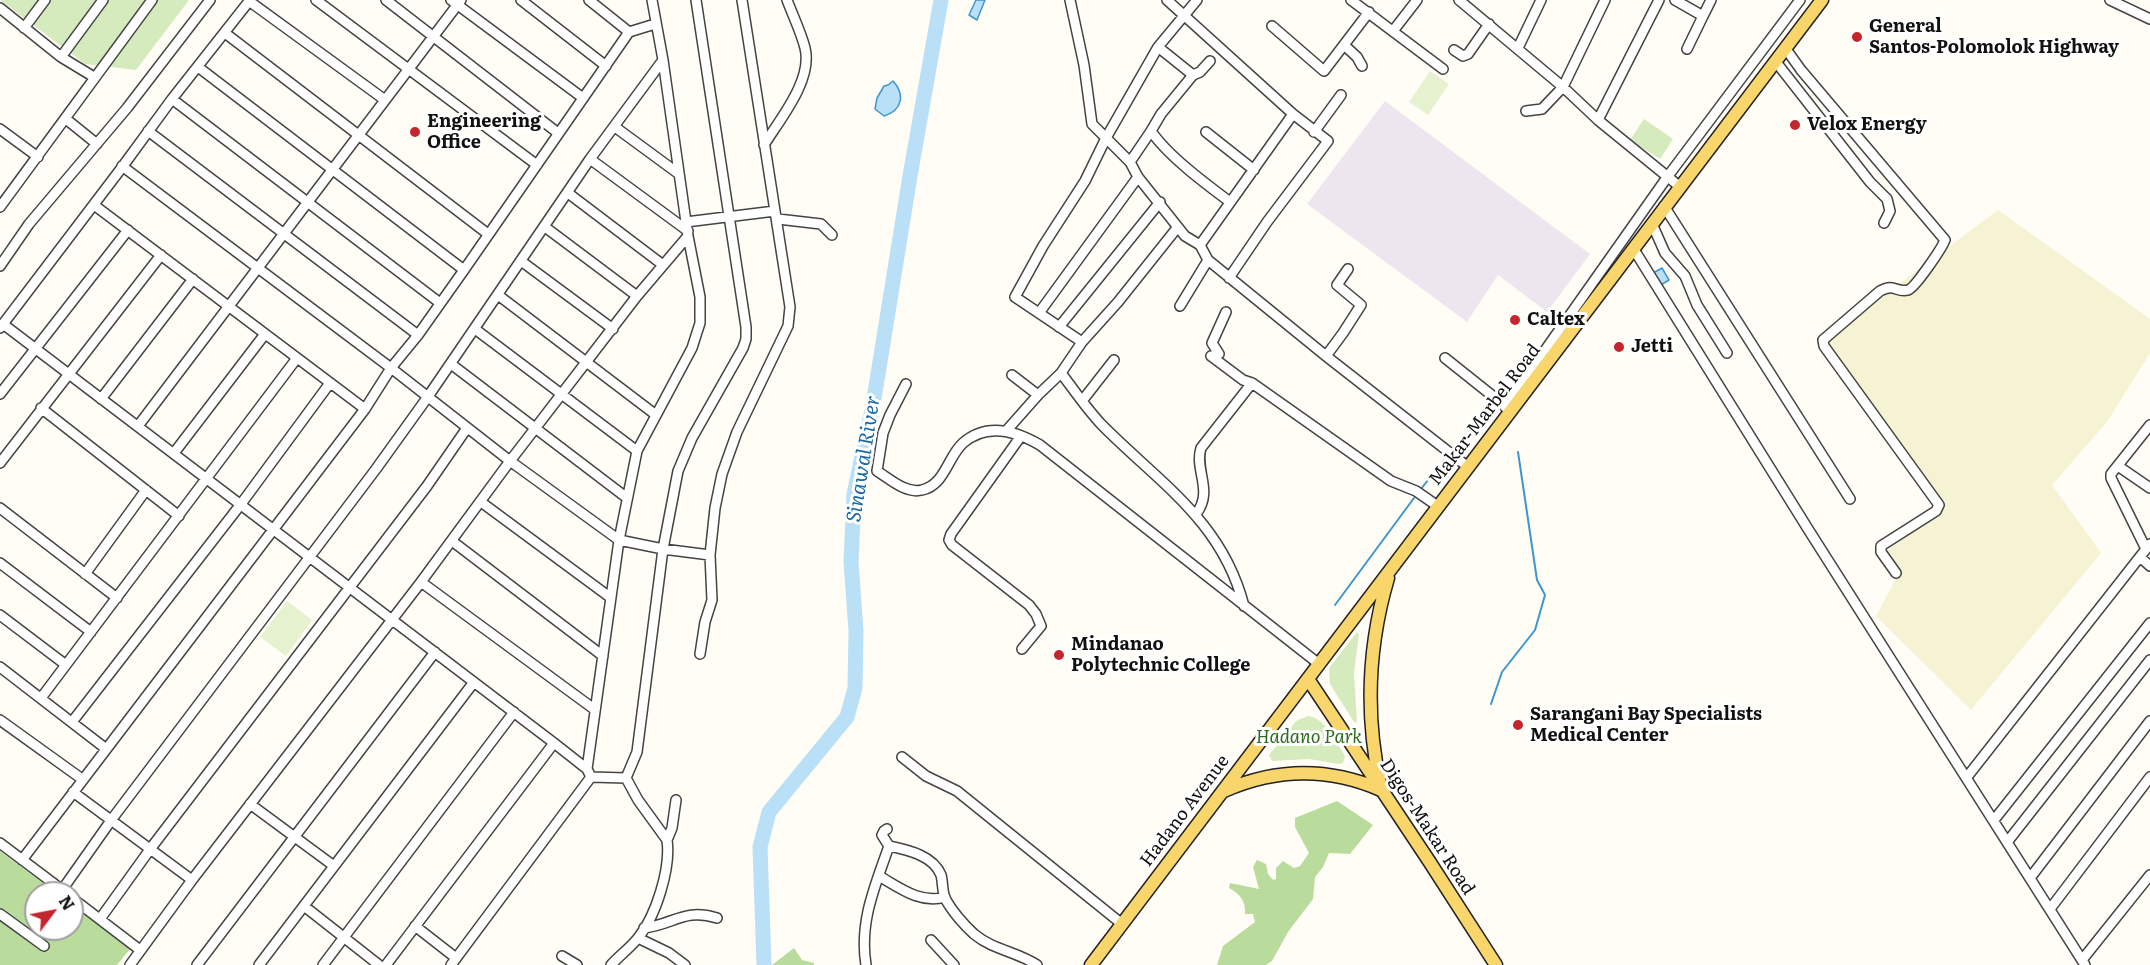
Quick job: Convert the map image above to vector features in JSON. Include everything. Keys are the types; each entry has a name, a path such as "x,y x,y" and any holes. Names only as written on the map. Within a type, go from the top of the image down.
{"main road":[{"name":"Makar-Marbel Road","path":"1308,679 1439,507 1508,409 1822,0"},
{"path":"1382,790 1372,735 1370,680 1376,625 1390,571"},
{"name":"Digos-Makar Road","path":"1308,679 1496,965"},
{"name":"Hadano Avenue","path":"1091,965 1308,679"},
{"path":"1223,792 1261,777 1302,772 1343,776 1382,790"}],"street":[{"path":"24,27 45,0"},
{"path":"61,57 103,0"},
{"path":"0,207 152,0"},
{"path":"0,266 29,224 127,108 210,0"},
{"path":"385,100 249,0 1,326 207,478 272,530 514,712 589,773 626,778"},
{"path":"316,0 537,165"},
{"path":"386,0 558,133"},
{"path":"521,0 606,66"},
{"path":"589,0 629,32"},
{"path":"415,926 454,962 589,773 594,709 619,540 637,451 692,348 700,323 700,297 687,230 663,60 652,0"},
{"path":"626,778 637,752 663,549 675,482 682,457 738,358 746,339 696,0"},
{"path":"700,654 705,622 712,600 713,588 709,568 718,491 737,432 788,326 790,307 742,0"},
{"path":"764,145 795,96 803,80 807,64 805,49 787,0"},
{"path":"1071,0 1084,65 1092,124 1130,162 1138,177 1160,202 1178,228 1185,236 1200,245 1208,260 1229,278 1468,467"},
{"path":"1167,0 1184,18 1293,114 1328,141 1267,222 1229,278"},
{"path":"1082,342 1017,301 1015,296 1085,181 1106,138 1158,47 1197,0"},
{"path":"1351,0 1443,69"},
{"path":"1393,31 1417,0"},
{"path":"1459,0 1518,48 1598,120 1679,186"},
{"path":"1518,48 1541,0"},
{"path":"1526,111 1542,109 1563,87 1605,0"},
{"path":"1598,120 1659,0"},
{"path":"1676,0 1703,16"},
{"path":"1687,49 1712,0"},
{"path":"1445,358 1508,409 1668,176 1800,0"},
{"path":"2110,0 2150,19"},
{"path":"138,426 433,37 456,2 583,98"},
{"path":"0,8 61,57 94,77"},
{"path":"1272,26 1324,71 1369,12"},
{"path":"22,860 364,409 391,368 418,335 464,270 629,32 656,24"},
{"path":"1454,50 1463,56 1468,54 1489,24"},
{"path":"225,33 488,234"},
{"path":"1344,45 1357,57 1362,66"},
{"path":"1158,47 1193,75"},
{"path":"1786,49 1801,70 1945,240 1913,287 1904,290 1888,287 1880,291 1823,340 1824,346 1938,505 1936,511 1881,546 1881,552 1896,573"},
{"path":"71,881 112,819 427,398 590,159 663,60"},
{"path":"1130,162 1161,114 1193,75 1200,72 1210,61"},
{"path":"1776,62 1870,182 1887,199 1890,211 1884,223"},
{"path":"198,67 464,270"},
{"path":"1314,132 1341,95"},
{"path":"172,99 440,303"},
{"path":"1200,245 1293,114"},
{"path":"66,119 97,144"},
{"path":"615,126 679,174"},
{"path":"148,131 418,335"},
{"path":"1151,131 1160,143 1201,180 1230,202"},
{"path":"1,132 38,157"},
{"path":"1206,132 1254,170"},
{"path":"590,159 687,230"},
{"path":"122,166 391,368 510,461 619,540 710,555"},
{"path":"1039,313 1138,177"},
{"path":"568,193 663,265"},
{"path":"1059,327 1160,202"},
{"path":"94,205 364,409"},
{"path":"1664,206 1850,499"},
{"path":"129,965 422,582 510,461 663,265 687,230 728,216 776,215 821,224 832,235"},
{"path":"1654,220 1653,226 1665,253 1684,276 1697,305 1727,353"},
{"path":"545,227 637,296"},
{"path":"1007,430 1061,373 1082,342 1178,228"},
{"path":"0,394 128,230"},
{"path":"1633,248 1808,529 2084,963 2150,875"},
{"path":"0,463 161,255"},
{"path":"1180,306 1208,260"},
{"path":"521,261 613,329"},
{"path":"1326,356 1361,305 1337,285 1348,269"},
{"path":"101,399 193,279"},
{"path":"498,295 656,415"},
{"path":"1226,312 1212,343 1219,354 1211,356 1391,481 1416,491 1439,507"},
{"path":"475,328 637,451"},
{"path":"174,453 265,334"},
{"path":"41,698 297,358"},
{"path":"1082,401 1114,360"},
{"path":"451,364 627,498"},
{"path":"1061,373 1102,425 1160,477 1196,514 1231,569 1244,606"},
{"path":"1012,375 1038,395"},
{"path":"72,722 241,504 330,383"},
{"path":"1196,514 1205,490 1198,458 1201,448 1252,383"},
{"path":"906,384 883,433 877,471 906,489 921,491 934,485 962,443 990,430 1007,430 1021,436 1040,446 1319,664"},
{"path":"41,408 179,516"},
{"path":"2150,425 2111,474 2150,566"},
{"path":"100,919 151,848 427,486 467,428"},
{"path":"1021,436 949,540 952,545 1024,601 1036,614 1041,626 1022,649"},
{"path":"2118,466 2150,488"},
{"path":"85,574 146,490"},
{"path":"481,502 611,598"},
{"path":"0,508 117,598"},
{"path":"452,541 603,656"},
{"path":"1967,777 2145,550"},
{"path":"0,563 91,632"},
{"path":"422,582 594,709"},
{"path":"0,615 66,666"},
{"path":"1994,820 2150,623"},
{"path":"197,965 435,652"},
{"path":"2008,841 2150,660"},
{"path":"0,667 105,748"},
{"path":"259,965 474,682"},
{"path":"323,965 514,712"},
{"path":"2030,878 2150,721"},
{"path":"2,724 82,779"},
{"path":"386,965 554,743"},
{"path":"902,757 926,776 957,791 1122,924"},
{"path":"2050,909 2150,777"},
{"path":"626,778 667,840"},
{"path":"73,792 192,880"},
{"path":"611,965 638,938 655,906 667,863 667,840 672,828 676,800"},
{"path":"250,804 334,866"},
{"path":"887,829 882,835 889,846 906,850 931,862 940,873 945,897 974,934 994,946 1026,958 1037,965"},
{"path":"0,843 50,881"},
{"path":"866,965 863,933 868,906 889,846"},
{"path":"879,876 921,898 932,900 945,897"},
{"path":"304,906 379,965"},
{"path":"84,907 140,950"},
{"path":"0,914 44,946"},
{"path":"644,928 689,914 717,918"},
{"path":"638,938 661,949 685,965"},
{"path":"931,940 954,965"},
{"path":"562,956 577,965"}],"shaded area":[{"path":"1385,101 1590,254 1547,312 1498,275 1467,322 1307,204"},
{"path":"1998,210 2150,319 2150,353 2107,422 2052,485 2101,553 1971,710 1876,616 1897,577 1886,552 1941,510 1821,342"}],"green space":[{"path":"0,0 189,0 136,70 85,64"},
{"path":"1430,71 1449,84 1428,115 1409,102"},
{"path":"1644,119 1673,139 1660,159 1630,140"},
{"path":"287,601 312,620 286,656 260,637"},
{"name":"Hadano Park","path":"1357,632 1359,634 1354,673 1357,722 1354,722 1330,684 1329,668"},
{"name":"Hadano Park","path":"1308,716 1320,721 1330,732 1345,756 1343,763 1309,759 1272,761 1269,755 1296,721"},
{"path":"1337,801 1373,825 1350,854 1329,853 1323,867 1315,877 1313,899 1288,932 1272,961 1266,965 1217,965 1223,946 1255,922 1253,914 1245,914 1243,902 1239,895 1229,888 1230,883 1259,889 1253,867 1257,860 1266,864 1268,874 1273,880 1276,879 1276,868 1283,861 1294,868 1300,866 1309,853 1295,827 1295,818"},
{"path":"0,851 40,881 24,881 24,941 84,941 84,914 130,949 117,965 0,965"},
{"path":"794,948 802,960 814,963 814,965 772,965"}],"water":[{"path":"976,0 985,0 977,20 969,15"},
{"path":"893,81 899,91 900,101 895,110 884,116 875,109 877,98 884,86"},
{"path":"1662,268 1669,280 1661,285 1653,273"}],"waterway":[{"name":"Sinawal River","path":"764,965 760,847 769,812 847,717 855,688 856,631 851,562 854,494 873,405 941,0"},
{"path":"1491,704 1502,672 1535,630 1545,595 1537,580 1518,452"},
{"path":"1421,489 1447,456"},
{"path":"1335,605 1414,498"}],"place":[{"name":"General Santos-Polomolok Highway","path":"1857,37"},
{"name":"Velox Energy","path":"1795,125"},
{"name":"Engineering Office","path":"415,132"},
{"name":"Caltex","path":"1515,320"},
{"name":"Jetti","path":"1619,347"},
{"name":"Mindanao Polytechnic College","path":"1059,655"},
{"name":"Sarangani Bay Specialists Medical Center","path":"1518,725"}]}
